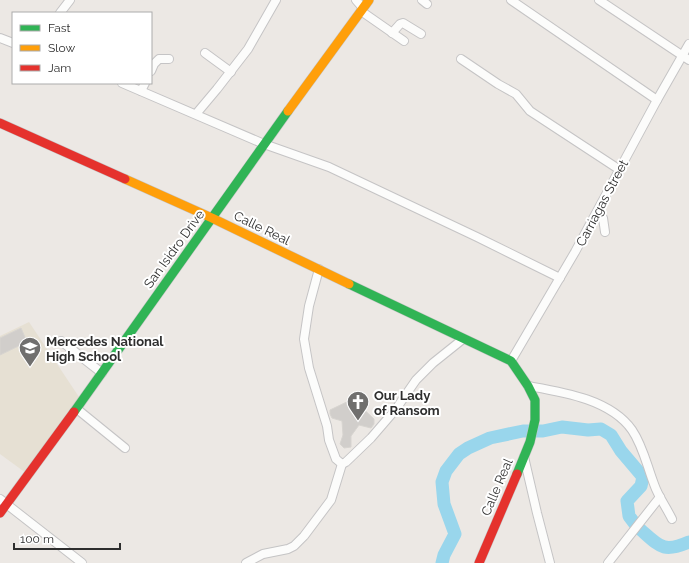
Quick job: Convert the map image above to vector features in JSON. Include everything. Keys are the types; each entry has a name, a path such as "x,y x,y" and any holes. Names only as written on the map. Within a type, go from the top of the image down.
{"street":[{"path":"61,12 70,0"},
{"path":"196,114 248,49 276,0"},
{"path":"356,0 362,10 404,41"},
{"name":"San Isidro Drive","path":"0,513 4,502 77,409 264,144 369,0"},
{"path":"511,0 658,100"},
{"path":"599,0 689,60"},
{"path":"392,33 400,24 403,23 420,34"},
{"path":"0,38 12,43"},
{"name":"Carriagas Street","path":"511,361 596,214 689,44"},
{"path":"205,53 231,72"},
{"path":"152,69 159,59 169,59"},
{"path":"461,59 498,84 516,94 530,111 620,170"},
{"path":"124,84 264,144 329,167 560,278"},
{"path":"141,91 144,84"},
{"name":"Calle Real","path":"0,123 212,218 511,361 528,386 534,400 535,420 530,442 480,563"},
{"path":"596,214 604,218 605,232"},
{"path":"319,269 309,306 304,339 309,368 327,426 329,440 336,459 342,464"},
{"path":"246,563 263,554 288,549 294,546 304,536 331,500 342,464 371,438 396,409 416,380 433,363 463,339"},
{"path":"61,341 102,373"},
{"path":"528,386 561,391 603,406 625,422 632,430 640,445 654,484 672,519"},
{"path":"77,409 124,448"},
{"path":"524,457 550,563"},
{"path":"608,563 660,497"},
{"path":"4,502 82,563"}],"shaded area":[{"name":"Mercedes National High School","path":"29,322 81,400 26,473 0,454 0,336"}],"building":[{"path":"21,328 27,342 0,355 0,338"},
{"name":"Our Lady of Ransom","path":"353,399 374,419 374,424 371,428 359,425 351,436 351,447 344,448 340,444 343,435 342,421 332,418 330,410"}],"waterway":[{"path":"442,563 444,555 455,534 444,504 442,482 446,471 459,454 468,448 490,438 523,431 543,431 562,427 588,430 601,429 611,435 621,451 643,477 641,486 627,501 629,516 635,524"},
{"path":"641,530 653,541 668,548 689,542"}],"traffic: fast":[{"path":"74,412 288,111"},
{"path":"349,284 511,361 528,386 535,400 535,420 530,442 517,474"}],"traffic: slow":[{"path":"288,111 369,0"},
{"path":"125,179 212,218 349,284"}],"traffic: jam":[{"path":"0,123 125,179"},
{"path":"0,513 74,412"},
{"path":"479,563 517,474"}],"place":[{"name":"Mercedes National High School","path":"30,368"},
{"name":"Our Lady of Ransom","path":"358,422"}]}
